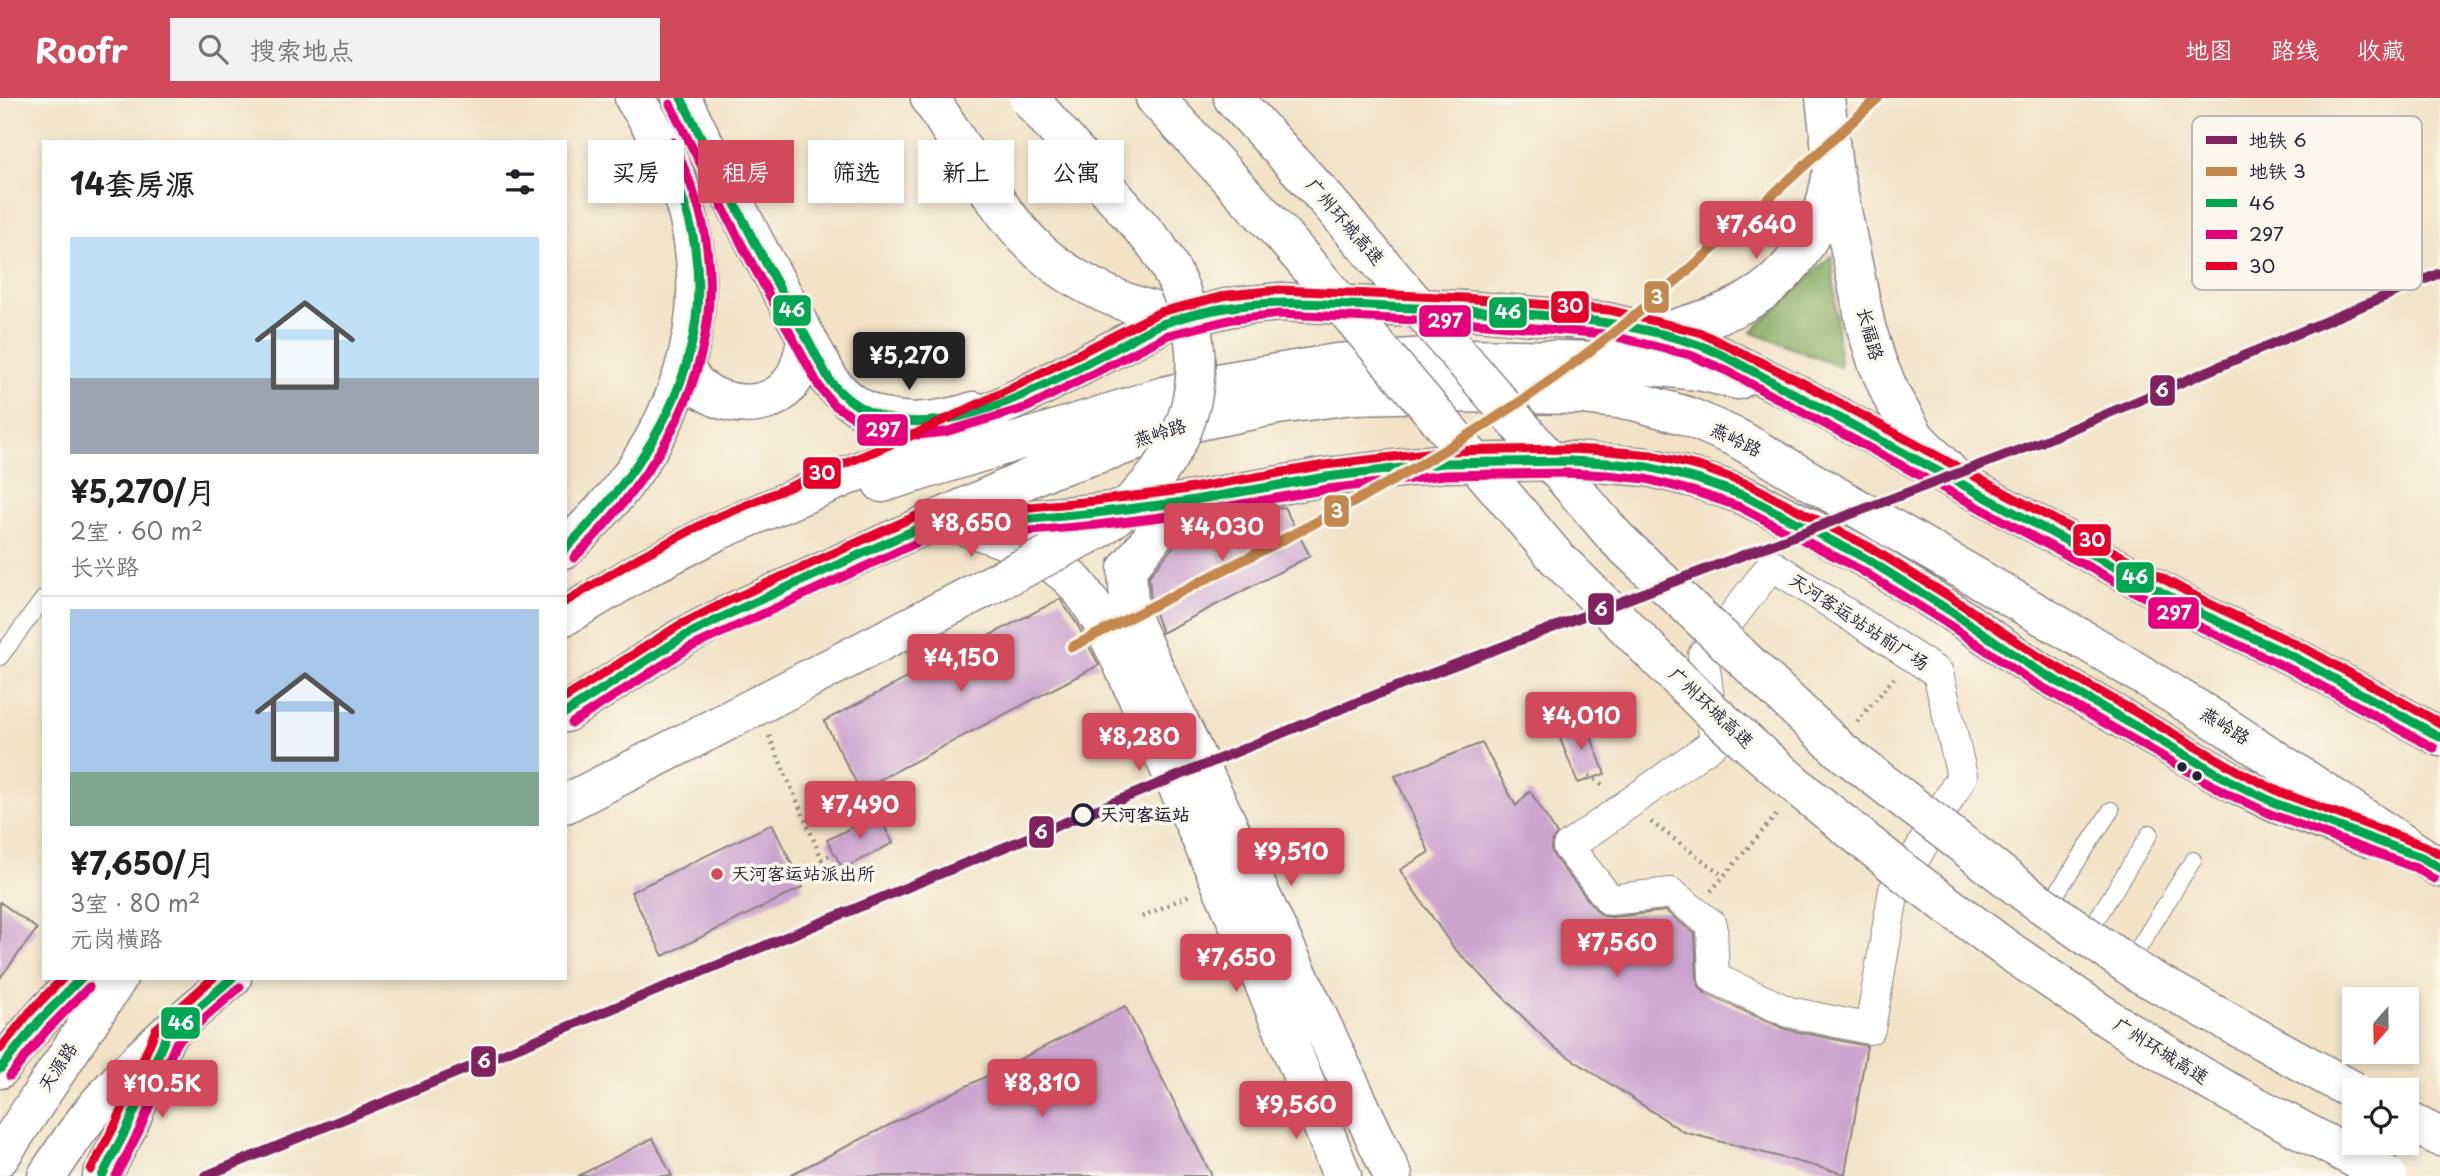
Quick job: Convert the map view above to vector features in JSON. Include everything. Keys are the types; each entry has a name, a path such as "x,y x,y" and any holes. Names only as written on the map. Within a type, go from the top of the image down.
{"main road":[{"path":"567,548 604,510 637,467 657,434 685,370 695,332 695,248 682,194 662,147 634,98"},
{"path":"681,98 807,338 831,382 842,396 868,412 891,420 919,423 944,420 1023,396"},
{"path":"930,98 992,193 1038,250 1058,266 1092,286 1152,312 1180,317"},
{"path":"567,803 1097,530 1133,503 1172,453 1189,410 1195,371 1195,349 1187,306 1169,265 1157,246 1029,98"},
{"name":"广州环城高速","path":"1155,98 1284,237 1556,556 1709,709 1805,793 1996,942 2112,1021 2216,1085 2388,1176"},
{"name":"广州环城高速","path":"1233,98 1325,198 1616,538 1840,750 2027,894 2141,974 2342,1084"},
{"name":"长福路","path":"1825,98 1833,167 1866,327 1877,362 1892,397 1916,438 1955,479"},
{"name":"长福路","path":"1660,333 1715,317 1749,303 1776,283 1802,252 1822,215 1833,167"},
{"path":"567,615 644,569 715,532 907,450 1023,396 1130,339 1180,317 1231,307 1280,302 1541,315 1607,322 1660,333 1704,347 1793,391 2202,614 2298,659 2440,737"},
{"path":"685,370 699,387 721,399 741,405 770,400 789,385 800,366 807,338"},
{"path":"715,532 955,462 1164,396 1236,379 1337,363 1428,357 1602,361 1699,371 1793,391"},
{"name":"燕岭路","path":"940,518 1045,471 1133,441 1199,421 1278,405 1352,395 1439,393 1582,395 1634,401 1687,416 1737,438 1807,477 2224,725 2430,863"},
{"path":"567,712 683,637 940,518 1031,519 1183,502 1326,477 1444,463 1570,461 1648,467 1697,479 1745,496 1804,524 1952,612 2034,668 2234,783 2277,804 2430,863"},
{"path":"1183,502 1161,525 1127,569 1129,605 1122,632 1219,881 1306,1084 1342,1176"},
{"path":"940,518 997,537 1044,558 1064,572 1086,598 1122,632 1392,1176"},
{"path":"0,1069 24,1037 79,980"},
{"name":"天源路","path":"0,1157 117,980"},
{"path":"47,1176 82,1124 110,1091 166,1036 230,980"},
{"path":"102,1176 128,1125 166,1036"},
{"path":"2419,1126 2440,1137"}],"street":[{"name":"天河客运站站前广场","path":"1772,565 1938,673 1962,776 1894,890 1870,1029 1789,1012 1714,978 1712,925 1671,893 1610,900 1568,848 1716,742 1703,655 1772,565"}],"lane":[{"path":"0,657 42,601"},
{"path":"2038,922 2111,810"},
{"path":"2078,949 2150,833"},
{"path":"2121,976 2193,860"}],"path":[{"path":"769,736 822,859 834,853"},
{"path":"1589,775 1610,791"},
{"path":"1641,814 1724,876"},
{"path":"1142,917 1219,881"}],"green space":[{"path":"1832,255 1840,367 1751,332"}],"building":[{"path":"1284,507 1310,556 1162,633 1151,602 1149,576 1182,536 1215,519"},
{"path":"1060,599 1099,665 860,790 824,721"},
{"path":"1585,721 1605,774 1578,783 1557,731"},
{"path":"1482,743 1516,806 1530,791 1557,834 1552,841 1554,857 1597,911 1612,917 1666,911 1695,934 1697,979 1706,994 1785,1029 1867,1046 1845,1174 1684,1132 1552,1046 1453,947 1400,870 1429,852 1395,776"},
{"path":"878,814 893,843 843,869 827,840"},
{"path":"772,824 803,887 663,956 631,892"},
{"path":"0,902 37,929 0,978"},
{"path":"1125,1006 1212,1176 788,1176 1038,1050"},
{"path":"653,1138 672,1176 578,1176"}],"metro line":[{"name":"3","path":"1072,647 1352,503 1514,406 1563,372 1656,298 1878,98"},
{"name":"6","path":"2422,281 2440,273"},
{"name":"6","path":"205,1176 1365,699 2043,441 2400,290"}],"transit line":[{"name":"46","path":"681,98 830,381 860,407 895,420 932,421 972,414 1050,382 1159,325 1224,308 1271,303 1311,303 1504,312 1620,325 1698,345 1732,360 2202,614 2298,659 2440,737"},
{"name":"297","path":"670,104 743,247 820,388 834,405 864,424 888,432 918,435 945,432 1028,407 1168,335 1233,319 1280,314 1462,322 1605,334 1690,355 1727,371 2196,625 2292,670 2434,748"},
{"name":"297","path":"574,558 632,491 657,456 678,418 694,379 705,337 709,294 707,248 702,221 684,168"},
{"name":"46","path":"567,547 622,485 646,450 667,413 683,375 694,334 698,292 693,235 684,203"},
{"name":"30","path":"567,601 638,558 709,521 915,434 1160,312 1228,295 1279,290 1464,298 1609,310 1699,332 1799,381 2208,603 2304,648 2440,723"},
{"name":"30","path":"567,697 678,626 938,506 1030,507 1094,501 1181,490 1325,465 1443,451 1609,451 1651,455 1701,467 1750,485 1871,548 2041,658 2240,772 2282,793 2440,854"},
{"name":"46","path":"567,712 683,637 941,518 1031,519 1095,513 1183,502 1326,477 1444,463 1608,463 1648,467 1697,479 1745,496 1865,558 1952,612 2034,668 2234,783 2277,804 2421,857 2440,868"},
{"name":"297","path":"572,723 689,648 944,530 1031,531 1097,525 1185,514 1328,489 1445,475 1607,475 1646,479 1740,507 1859,569 1945,622 2028,679 2228,794 2273,815 2416,868 2434,879"},
{"name":"30","path":"0,1049 29,1013 61,980"},
{"name":"46","path":"0,1069 38,1022 79,980"},
{"name":"30","path":"91,1170 117,1121 156,1029 211,980"},
{"name":"46","path":"102,1176 128,1126 166,1036 230,980"},
{"name":"297","path":"10,1076 47,1030 89,987"},
{"name":"297","path":"116,1176 139,1131 176,1043 240,987"}],"place":[{"name":"天河客运站","path":"1083,815"},
{"name":"天河客运站派出所","path":"717,874"}]}
